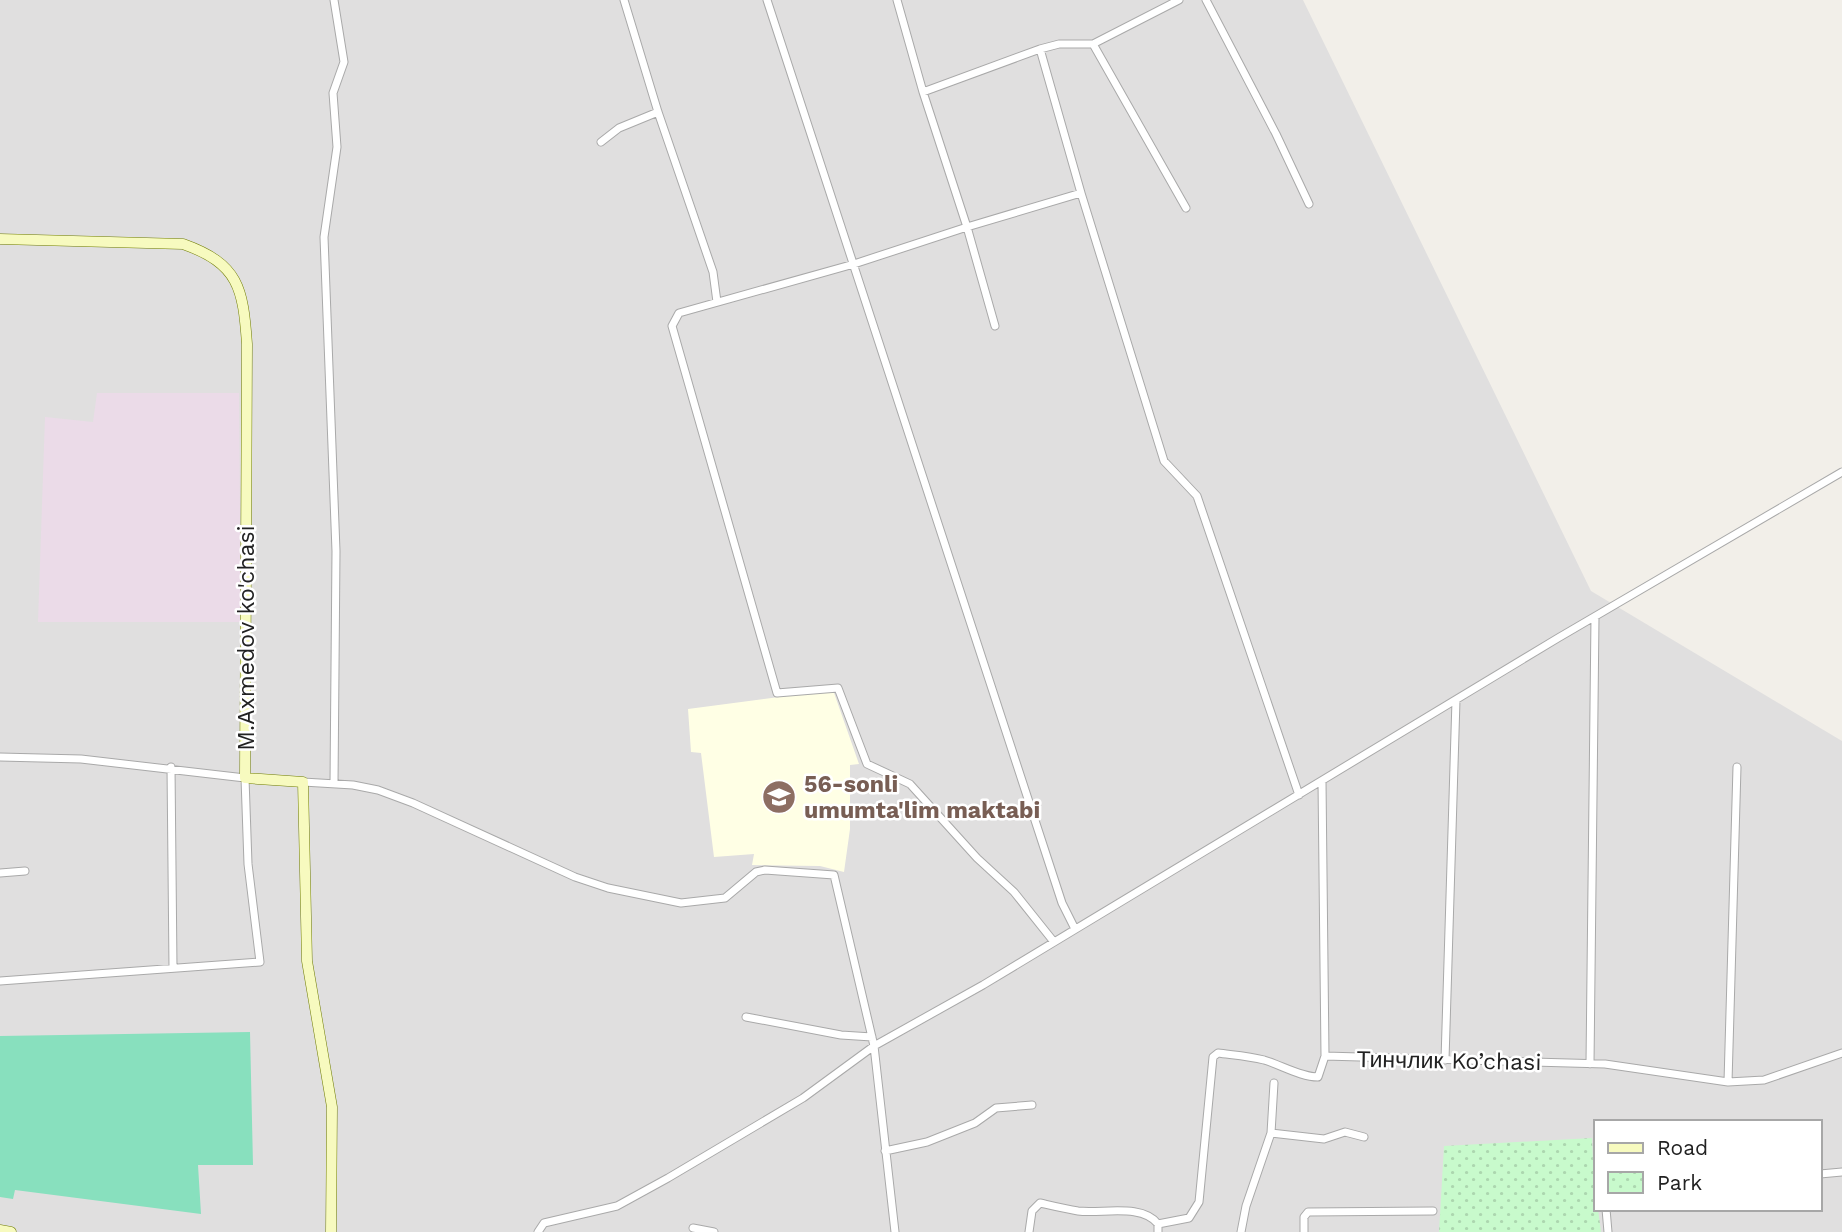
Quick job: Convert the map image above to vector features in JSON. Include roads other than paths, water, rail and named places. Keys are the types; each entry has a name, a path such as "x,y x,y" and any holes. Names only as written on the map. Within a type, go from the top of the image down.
{"main road":[{"name":"M.Axmedov ko'chasi","path":"0,239 183,244 207,253 232,272 244,302 247,344 249,778 303,782"},
{"path":"303,782 307,961 332,1107 331,1232"},
{"path":"0,1230 11,1232"}],"street":[{"path":"334,0 344,62 332,93 337,147 324,237 336,551 334,783"},
{"path":"624,0 658,112 713,272 717,302"},
{"path":"767,0 1062,903 1075,929"},
{"path":"897,0 995,326"},
{"path":"923,92 1040,49 1059,44 1093,44 1179,0"},
{"path":"1206,0 1309,204"},
{"path":"1093,44 1186,208"},
{"path":"1040,49 1081,193 1164,461 1197,496 1299,794"},
{"path":"601,142 619,128 658,112"},
{"path":"1054,942 1014,892 976,858 910,784 867,764 838,688 777,693 672,326 679,313 854,264 1081,193"},
{"path":"538,1232 544,1223 617,1206 668,1178 803,1098 874,1046 1054,942 1842,472"},
{"path":"1590,1063 1595,617"},
{"path":"1445,1060 1456,700"},
{"path":"0,757 81,759 171,767 249,778 248,864 260,962 0,981"},
{"path":"171,767 173,968"},
{"path":"1728,1082 1737,767"},
{"name":"Тинчлик Ko’chasi","path":"1322,781 1325,1056 1590,1063 1654,1069 1728,1082 1764,1080 1842,1053"},
{"path":"303,782 334,783 378,790 413,803 575,877 608,888 681,902 725,898 756,872 765,870 834,875 874,1046 895,1232"},
{"path":"0,873 25,871"},
{"path":"746,1017 841,1035 872,1037"},
{"path":"1029,1232 1032,1210 1040,1203 1080,1211 1132,1212 1153,1217 1158,1228 1189,1218 1199,1202 1213,1057 1218,1054 1259,1059 1290,1068 1308,1077 1318,1077 1325,1056"},
{"path":"1241,1232 1246,1206 1271,1133 1274,1083"},
{"path":"885,1151 927,1142 975,1123 996,1108 1032,1105"},
{"path":"1271,1133 1324,1139 1345,1132 1364,1137"},
{"path":"1821,1174 1842,1172"},
{"path":"1304,1232 1304,1217 1308,1212 1433,1211"},
{"path":"1606,1211 1608,1232"},
{"path":"693,1228 714,1232"}],"place":[{"name":"56-sonli umumta'lim maktabi","path":"779,797"}]}
